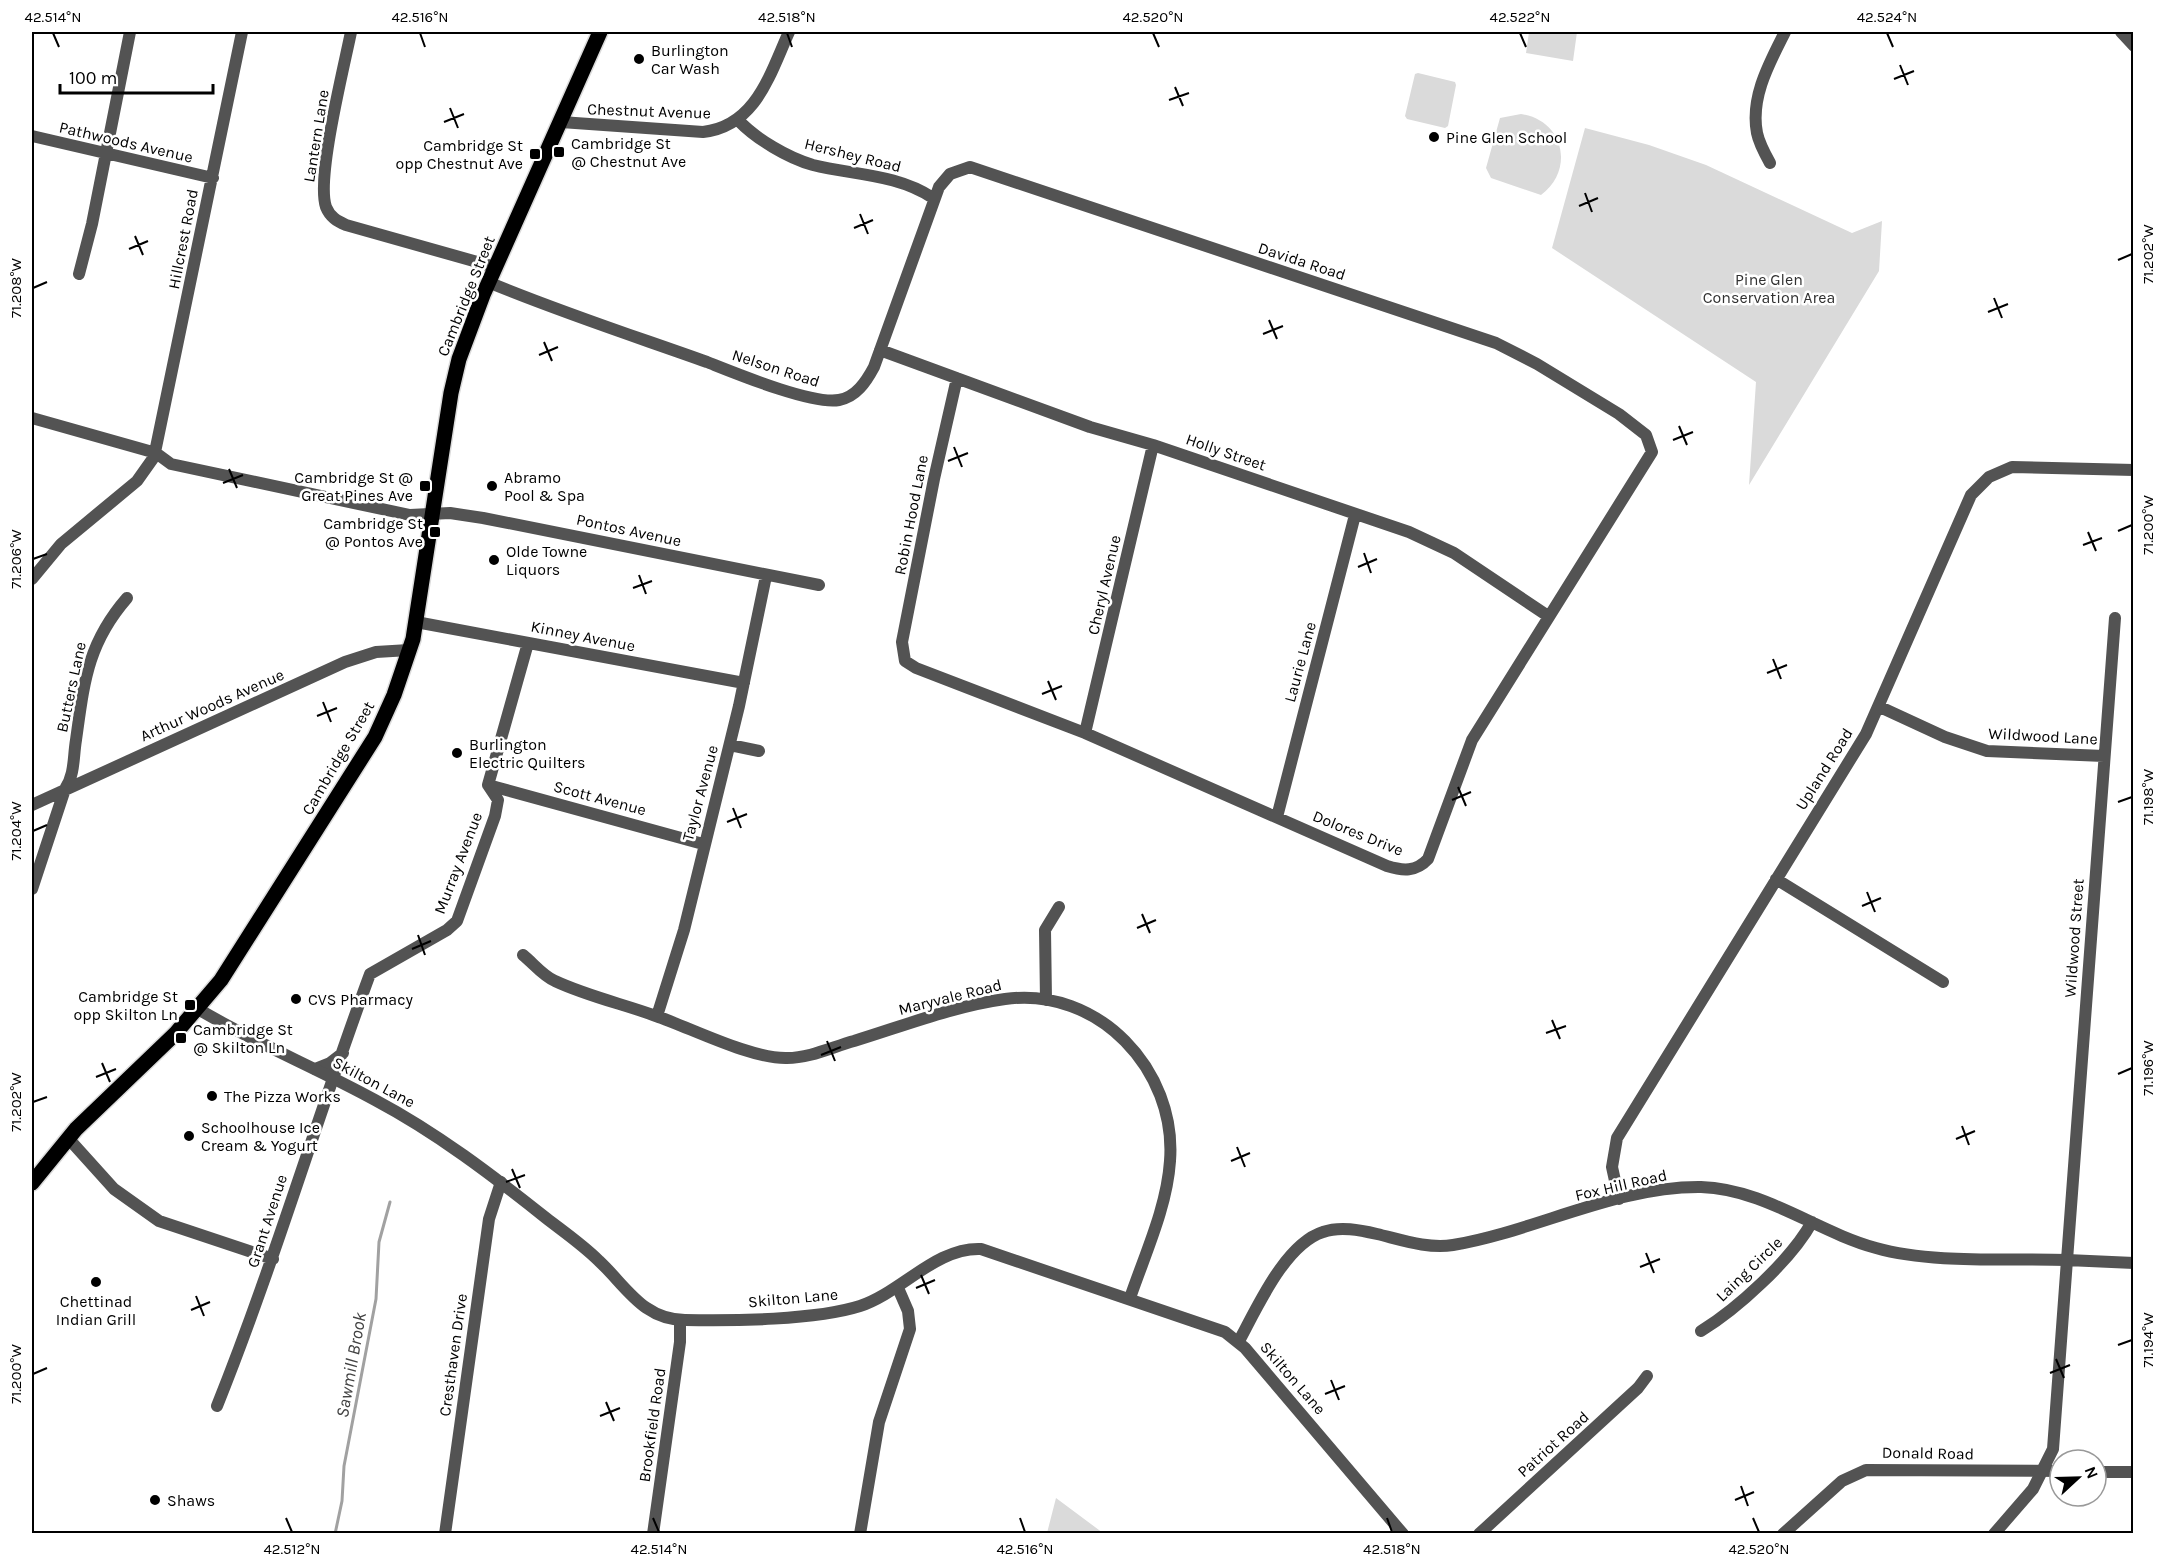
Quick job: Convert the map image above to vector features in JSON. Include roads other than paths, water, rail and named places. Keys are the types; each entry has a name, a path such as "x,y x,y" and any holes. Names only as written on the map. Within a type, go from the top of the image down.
{"main road":[{"name":"Cambridge Street","path":"32,1183 68,1138 198,1009 226,972 367,751 394,695 416,622 455,375 488,282 600,32"}],"street":[{"path":"79,274 106,155 130,32"},
{"name":"Hillcrest Road","path":"156,453 242,32"},
{"name":"Lantern Lane","path":"351,32 325,175 324,200 328,212 337,221 346,225 495,267"},
{"name":"Chestnut Avenue","path":"561,122 703,132 723,129 738,120 762,90 789,32"},
{"path":"1770,163 1757,134 1757,104 1764,78 1785,32"},
{"path":"2121,32 2133,46"},
{"name":"Hershey Road","path":"738,120 752,132 804,162 898,183 933,198"},
{"name":"Pathwoods Avenue","path":"32,136 213,178"},
{"name":"Davida Road","path":"933,198 950,174 964,168 977,169 1138,225 1455,328 1496,343 1537,364 1619,414 1640,429 1650,443"},
{"name":"Nelson Road","path":"488,282 607,327 820,400 839,400 856,392 870,375 933,198"},
{"name":"Holly Street","path":"880,350 1090,426 1153,445 1409,532 1454,553 1548,616"},
{"name":"Robin Hood Lane","path":"904,659 902,642 957,378"},
{"name":"Pontos Avenue","path":"32,418 156,453 171,464 410,515 450,513 483,518 819,585"},
{"name":"Dolores Drive","path":"904,659 916,668 1085,733 1395,868 1414,869 1421,866 1431,854 1472,740 1650,457 1650,443"},
{"name":"Cheryl Avenue","path":"1085,733 1153,445"},
{"path":"32,579 62,544 137,481 156,453"},
{"name":"Upland Road","path":"1619,1199 1612,1167 1617,1138 1866,734 1880,707 1967,502 1982,482 2001,470 2018,466 2133,470"},
{"name":"Laurie Lane","path":"1277,817 1355,515"},
{"name":"Taylor Avenue","path":"657,1016 681,943 703,844 730,746 766,576"},
{"name":"Butters Lane","path":"32,889 65,789 73,777 73,756 93,651 110,618 127,598"},
{"name":"Wildwood Street","path":"1994,1533 2020,1506 2044,1471 2055,1440 2115,618"},
{"name":"Kinney Avenue","path":"416,622 744,683"},
{"path":"488,785 528,643"},
{"name":"Arthur Woods Avenue","path":"32,805 345,663 376,652 409,650"},
{"name":"Wildwood Lane","path":"1880,707 1945,737 1987,751 2104,756"},
{"path":"730,746 759,751"},
{"name":"Scott Avenue","path":"488,785 703,844"},
{"name":"Murray Avenue","path":"335,1078 370,974 447,930 457,921 495,816 498,800 488,785"},
{"path":"1776,879 1943,982"},
{"path":"1046,1000 1046,930 1059,906"},
{"name":"Maryvale Road","path":"523,955 555,981 759,1053 788,1058 807,1055 992,1002 1020,998 1046,1000 1076,1008 1112,1029 1142,1061 1163,1101 1171,1145 1168,1175 1130,1298"},
{"name":"Skilton Lane","path":"198,1009 335,1078 417,1124 501,1182 593,1255 640,1305 661,1316 680,1320 829,1313 866,1304 898,1288 951,1254 981,1249 1225,1332 1239,1341 1403,1533"},
{"path":"315,1069 330,1063 343,1053"},
{"name":"Grant Avenue","path":"217,1406 273,1259 296,1181 335,1078"},
{"path":"68,1138 114,1189 159,1221 273,1259"},
{"name":"Cresthaven Drive","path":"445,1533 489,1219 501,1182"},
{"name":"Fox Hill Road","path":"1239,1341 1291,1255 1305,1241 1323,1232 1363,1231 1415,1243 1450,1245 1619,1199 1674,1188 1714,1188 1755,1197 1866,1245 1891,1252 1929,1256 2133,1263"},
{"name":"Laing Circle","path":"1701,1331 1720,1319 1786,1257 1812,1222"},
{"path":"860,1533 879,1422 910,1329 908,1311 898,1288"},
{"name":"Brookfield Road","path":"653,1533 680,1342 680,1320"},
{"name":"Patriot Road","path":"1479,1533 1638,1388 1647,1376"},
{"name":"Donald Road","path":"1783,1533 1842,1481 1866,1470 2048,1471"},
{"path":"2108,1472 2133,1472"}],"waterway":[{"name":"Sawmill Brook","path":"335,1534 342,1501 344,1466 376,1299 379,1242 390,1202"}],"place":[{"name":"Burlington Car Wash","path":"639,59"},
{"name":"Pine Glen School","path":"1434,137"},
{"name":"Cambridge St @ Chestnut Ave","path":"559,152"},
{"name":"Cambridge St opp Chestnut Ave","path":"535,154"},
{"name":"Cambridge St @ Great Pines Ave","path":"425,486"},
{"name":"Abramo Pool & Spa","path":"492,486"},
{"name":"Cambridge St @ Pontos Ave","path":"435,532"},
{"name":"Olde Towne Liquors","path":"494,560"},
{"name":"Burlington Electric Quilters","path":"457,753"},
{"name":"CVS Pharmacy","path":"296,999"},
{"name":"Cambridge St opp Skilton Ln","path":"190,1005"},
{"name":"Cambridge St @ Skilton Ln","path":"181,1038"},
{"name":"The Pizza Works","path":"212,1096"},
{"name":"Schoolhouse Ice Cream & Yogurt","path":"189,1136"},
{"name":"Chettinad Indian Grill","path":"96,1282"},
{"name":"Shaws","path":"155,1500"}],"park label":[{"name":"Pine Glen Conservation Area","path":"1769,288"}]}
